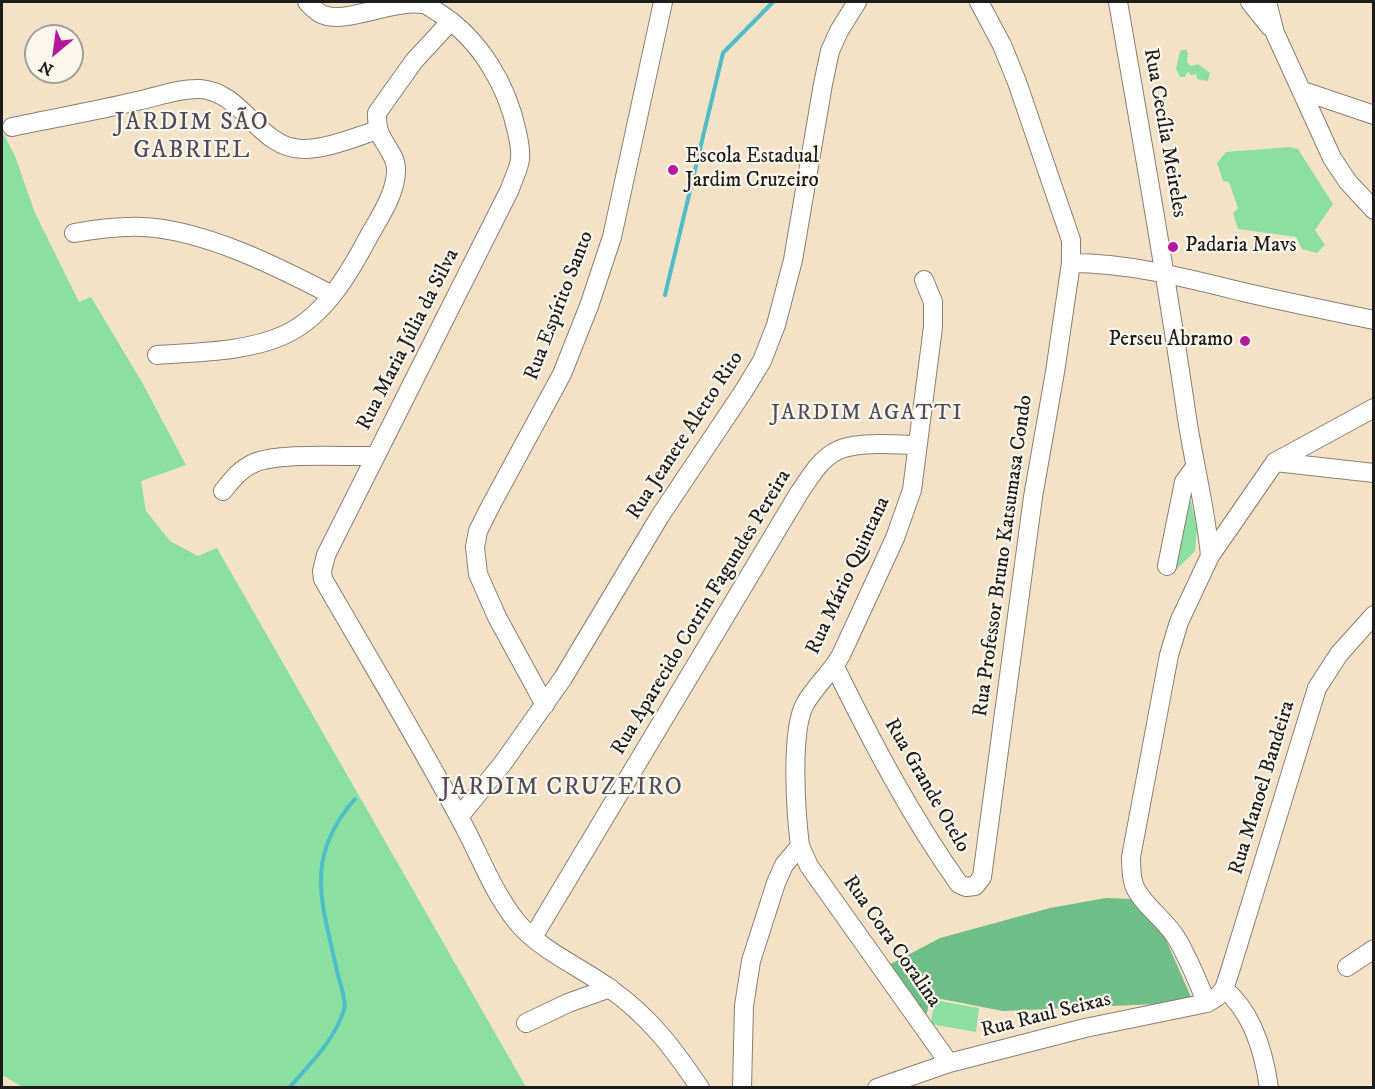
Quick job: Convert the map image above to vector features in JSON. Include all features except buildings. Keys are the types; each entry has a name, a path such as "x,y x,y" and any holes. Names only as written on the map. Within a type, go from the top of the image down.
{"street":[{"name":"Rua Maria Júlia da Silva","path":"307,2 323,15 335,18 385,4 411,2 425,4 451,21 471,40 492,69 508,100 520,146 520,160 500,210 326,555 322,572 459,817"},
{"name":"Rua Espírito Santo","path":"544,705 497,617 478,574 475,547 478,531 486,515 562,374 589,306 612,237 663,2"},
{"name":"Rua Jeanete Aletto Rito","path":"459,817 503,763 544,705 597,624 660,516 762,361 776,325 793,260 830,51 857,2"},
{"name":"Rua Professor Bruno Katsumasa Condo","path":"979,2 1002,45 1017,82 1071,240 1071,263 1033,497 985,856"},
{"name":"Rua Cecília Meireles","path":"1118,2 1166,273 1210,556"},
{"path":"1250,2 1275,33"},
{"path":"1267,2 1275,33 1332,158 1348,182 1374,210"},
{"path":"12,126 184,90 199,89 224,96 276,140 293,147 316,148 377,122 414,61 451,21"},
{"path":"1303,91 1374,115"},
{"path":"157,355 253,344 283,335 308,320 332,295 369,236 390,194 396,176 396,166 377,122"},
{"path":"74,233 119,227 145,227 178,233 210,241 247,255 290,273 332,295"},
{"path":"1071,263 1098,263 1166,273 1374,320"},
{"name":"Rua Mário Quintana","path":"800,846 797,824 798,724 805,703 835,667 895,538 912,490 933,327 933,302 924,280"},
{"path":"1208,1003 1176,936 1143,900 1135,887 1131,857 1169,655 1179,622 1210,556 1275,462 1374,408"},
{"name":"Rua Aparecido Cotrin Fagundes Pereira","path":"533,937 794,501 817,468 832,453 843,448 858,445 917,445"},
{"path":"223,491 239,472 255,463 301,456 375,456"},
{"path":"1275,462 1374,473"},
{"path":"1167,566 1185,482 1195,467"},
{"name":"Rua Manoel Bandeira","path":"1224,989 1317,688 1339,654 1373,616"},
{"name":"Rua Grande Otelo","path":"835,667 882,762 927,840 958,884 966,887 975,886 982,878 985,856"},
{"path":"459,817 499,895 518,922 533,937 610,988 661,1032 700,1088"},
{"path":"742,1088 744,1006 751,961 776,883 784,865 800,846"},
{"name":"Rua Cora Coralina","path":"800,846 809,866 949,1063"},
{"path":"1347,967 1374,949"},
{"path":"526,1023 568,1003 610,988"},
{"path":"1224,989 1248,1017 1267,1069 1269,1088"},
{"name":"Rua Raul Seixas","path":"877,1088 949,1063 1085,1028 1208,1003 1224,989"}],"green space":[{"path":"1186,49 1187,62 1191,66 1198,64 1210,73 1208,81 1197,79 1196,74 1191,75 1188,72 1185,77 1180,77 1176,69 1180,51"},
{"path":"2,131 15,156 35,213 79,302 91,297 143,384 186,465 141,481 146,511 170,541 198,556 217,548 526,1087 24,1088 2,1075"},
{"path":"1290,147 1298,149 1333,204 1315,230 1325,245 1317,253 1302,249 1296,237 1238,229 1233,213 1238,208 1229,182 1223,181 1217,163 1226,152"},
{"path":"1182,499 1191,501 1197,529 1195,551 1176,570 1168,566"},
{"path":"1106,898 1132,899 1163,933 1191,997 1157,1004 1003,1011 931,997 925,1020 887,966 940,938 1050,908"},
{"path":"934,1000 979,1008 976,1032 931,1024"}],"waterway":[{"path":"665,295 723,53 773,2"},
{"path":"289,1088 328,1042 340,1021 345,1006 327,926 321,883 322,863 328,842 338,821 355,799"}],"place":[{"name":"Escola Estadual Jardim Cruzeiro","path":"673,170"},
{"name":"Padaria Mavs","path":"1173,247"},
{"name":"Perseu Abramo","path":"1245,341"}],"district":[{"name":"JARDIM SÃO GABRIEL","path":"192,138"},
{"name":"JARDIM AGATTI","path":"867,414"},
{"name":"JARDIM CRUZEIRO","path":"562,789"}]}
